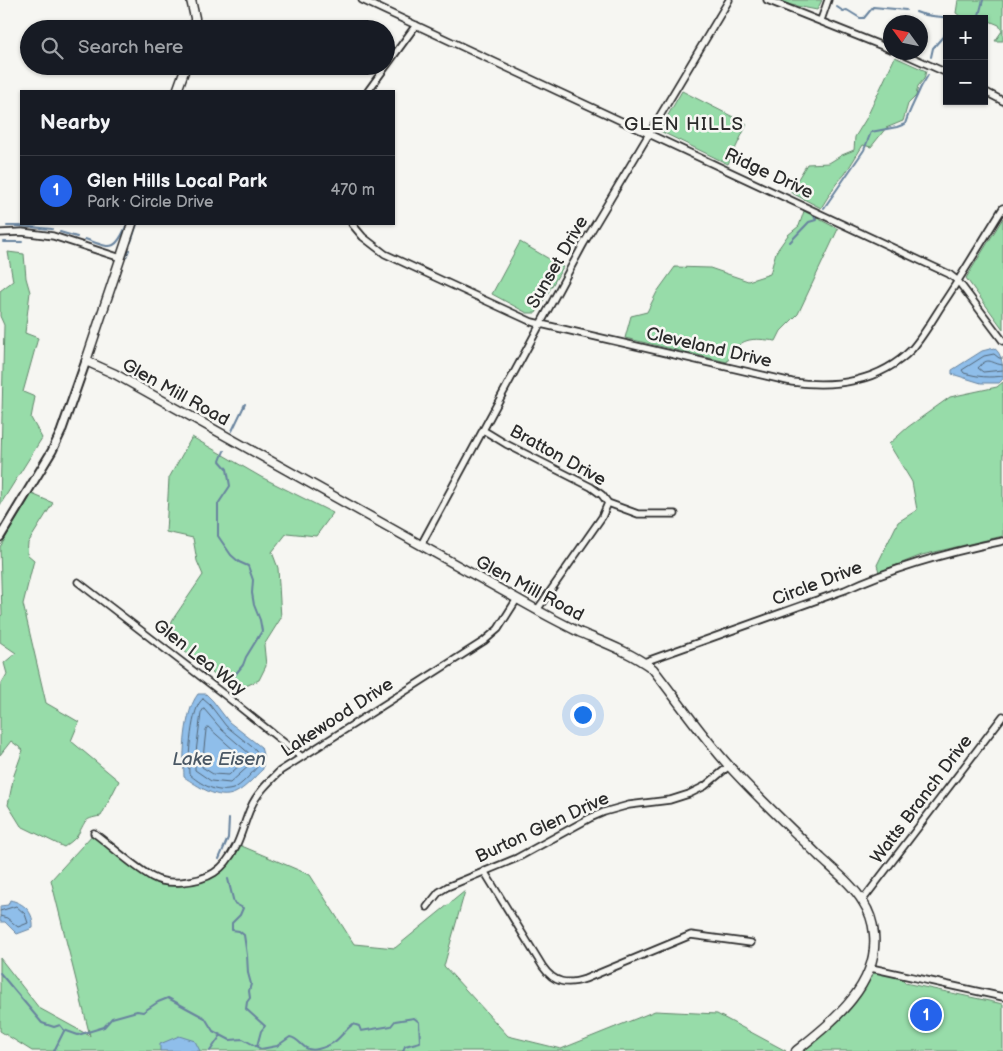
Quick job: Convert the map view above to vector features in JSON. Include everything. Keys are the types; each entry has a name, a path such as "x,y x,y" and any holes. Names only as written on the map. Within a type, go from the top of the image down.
{"main road":[{"path":"192,0 195,20"},
{"path":"177,90 183,75"},
{"path":"86,360 132,225"},
{"name":"Glen Mill Road","path":"86,360 115,374 517,599 579,632 628,653 653,669 729,766 843,879 862,901 871,917 874,933 874,951 871,968 863,985 852,1000 815,1036 796,1051"}],"street":[{"name":"Ridge Drive","path":"362,0 949,274 958,281 1003,341"},
{"name":"Sunset Drive","path":"421,545 584,243 729,0"},
{"path":"767,0 883,46"},
{"path":"821,20 828,0"},
{"path":"395,54 416,25"},
{"path":"918,60 943,71"},
{"path":"369,90 380,75"},
{"path":"988,93 1003,101"},
{"name":"Cleveland Drive","path":"353,225 363,237 385,254 532,322 792,382 832,385 871,376 911,350 958,281 1003,208"},
{"path":"0,233 22,232 53,236 121,258"},
{"path":"0,537 55,445 86,360"},
{"name":"Bratton Drive","path":"483,430 591,487 602,494 608,503 602,517 538,610"},
{"path":"608,503 638,514 675,514"},
{"name":"Circle Drive","path":"644,662 937,556 1003,541"},
{"name":"Glen Lea Way","path":"78,582 302,757"},
{"name":"Lakewood Drive","path":"94,833 152,877 164,882 198,881 217,871 231,857 252,805 265,785 280,771 484,640 498,629 517,599"},
{"name":"Watts Branch Drive","path":"862,901 1003,716"},
{"name":"Burton Glen Drive","path":"427,907 439,892 447,887 517,858 590,818 629,805 670,800 690,794 705,786 729,766"},
{"path":"484,871 543,967 548,974 561,982 576,982 585,979 691,935 751,943"},
{"path":"871,968 1003,997"}],"green space":[{"path":"778,0 822,0 817,10 791,5"},
{"path":"958,0 1003,0 1003,41 995,41 1002,31 999,25 988,20 988,15 959,15 956,13"},
{"path":"894,60 902,60 926,71 924,79 918,86 916,96 908,104 903,121 886,128 871,147 863,145 821,208 790,192 807,164 829,163 854,150 855,137 866,119"},
{"path":"682,91 747,124 728,164 660,131"},
{"path":"804,211 838,229 798,314 781,331 776,341 753,339 741,343 736,347 727,362 625,338 631,316 647,312 657,292 675,267 710,268 748,281 770,274 776,252 788,235 799,226"},
{"path":"1003,218 1003,329 966,278"},
{"path":"520,242 563,267 536,313 527,313 492,294"},
{"path":"8,252 24,254 26,278 30,292 25,333 38,338 23,392 35,397 31,418 42,438 0,505 4,325 0,316 0,291 13,281"},
{"path":"1003,382 1003,536 922,555 879,572 877,565 898,522 917,510 912,482 889,444 908,427 950,397 997,387"},
{"path":"192,437 261,477 333,513 316,536 287,533 272,552 278,568 281,618 264,645 266,666 259,680 235,691 165,636 173,619 203,575 197,561 193,538 166,532 169,478"},
{"path":"32,494 53,503 28,543 27,554 34,560 23,604 46,703 79,722 71,741 119,781 101,816 87,820 76,837 64,847 21,826 8,805 14,775 23,750 11,741 0,755 0,686 7,674 4,663 16,653 0,642 0,616 2,615 0,547"},
{"path":"94,833 152,877 164,882 198,881 217,871 237,844 310,875 354,944 395,948 465,891 444,966 508,1036 561,1049 655,1011 717,1014 786,1051 32,1051 0,1031 0,958 39,1008 90,1036 51,880"},
{"path":"871,968 900,975 905,983 1003,1004 1003,1051 796,1051 852,1000"}],"water":[{"path":"994,348 1001,358 1003,366 1003,379 999,383 981,383 952,374 952,370 982,351"},
{"name":"Lake Eisen","path":"198,694 206,694 229,722 261,747 263,769 235,793 229,795 215,794 184,777 184,746 187,722 193,702"},
{"path":"10,900 20,903 27,909 32,917 33,928 17,934 5,922 0,922 0,906 8,905"},
{"path":"179,1036 195,1041 200,1051 160,1051 160,1044"}],"waterway":[{"path":"979,15 983,0"},
{"path":"837,7 843,11 847,10 860,18 864,18 873,7 906,10"},
{"path":"916,12 943,17"},
{"path":"931,57 933,48 943,37"},
{"path":"824,208 864,150 871,132 905,124 928,75"},
{"path":"790,242 809,222 816,220 814,216"},
{"path":"85,239 101,245 111,246 119,240 127,225"},
{"path":"131,242 137,225"},
{"path":"7,226 52,229"},
{"path":"60,232 77,237"},
{"path":"4,242 22,242"},
{"path":"126,257 129,250"},
{"path":"232,431 245,404"},
{"path":"224,451 220,461 227,469 230,486 218,504 218,536 231,555 239,562 248,566 253,580 252,593 254,605 262,631 243,665 234,676 231,690"},
{"path":"219,859 228,838 229,819"},
{"path":"228,879 234,903 243,908 240,915 232,923 232,930 239,931 244,935 251,984 250,998 246,1009 265,1026 261,1031 257,1046"},
{"path":"0,973 42,1023 54,1027 60,1025 64,1030 78,1035 104,1027 112,1018 137,1011 143,1012 168,998 205,1018 213,1031 230,1040 243,1039 261,1049 277,1046 290,1037 306,1048 316,1049 335,1042 353,1024 359,1026 361,1031 391,1026 395,1021 414,1018 419,1022 420,1042 405,1046 403,1051"},
{"path":"54,1051 64,1031"},
{"path":"210,1051 221,1035"}],"place":[{"name":"Glen Hills Local Park","path":"926,1015"}],"district":[{"name":"GLEN HILLS","path":"684,123"}]}
